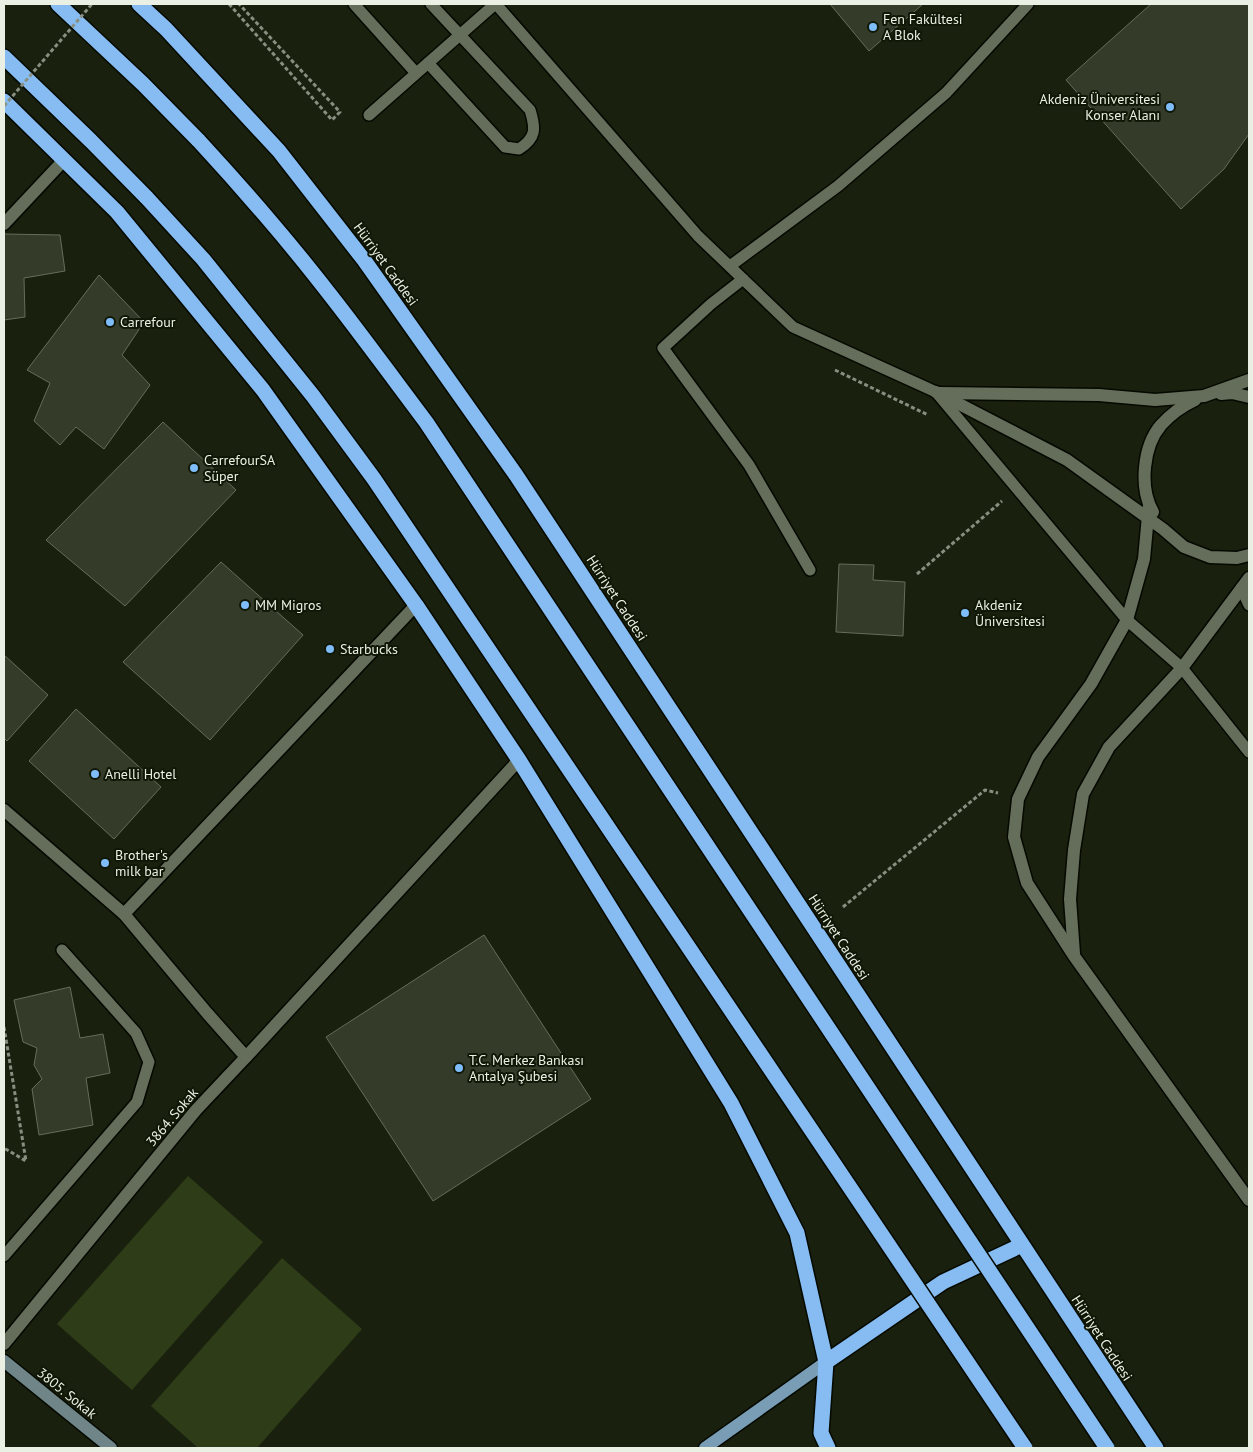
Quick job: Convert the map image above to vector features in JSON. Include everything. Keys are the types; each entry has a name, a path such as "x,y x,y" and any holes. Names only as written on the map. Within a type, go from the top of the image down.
{"highway":[{"path":"58,4 143,84 199,141 298,255 426,422 1107,1448"},
{"name":"Hürriyet Caddesi","path":"139,4 166,29 279,151 364,260 516,475 1156,1448"},
{"path":"4,58 92,141 203,259 313,396 374,479 1025,1448"},
{"path":"4,101 117,212 263,390 416,605 519,760 731,1103 798,1233 826,1362 821,1433 828,1448"},
{"path":"826,1362 943,1282 1022,1245"}],"main road":[{"path":"705,1448 826,1362"}],"street":[{"path":"4,224 64,160"},
{"path":"1249,380 1180,407 1160,426 1151,442 1147,451 1144,478 1149,512 1144,559 1127,620 1091,684 1038,757 1018,799 1014,837 1027,883 1074,956 1249,1200"},
{"path":"936,392 1099,395 1155,400 1232,393 1249,397"},
{"path":"936,392 1067,460 1149,512 1163,529 1184,547 1210,557 1237,558 1249,555"},
{"path":"1074,956 1070,899 1074,850 1083,794 1109,747 1182,668 1245,583"},
{"path":"124,914 416,605"},
{"name":"3864. Sokak","path":"4,1344 196,1110 519,760"},
{"path":"4,810 124,914 207,1013 246,1056"},
{"name":"3805. Sokak","path":"4,1361 111,1448"}],"lane":[{"path":"354,4 416,73"},
{"path":"428,64 505,147 519,149 529,143 535,125 530,110 431,4"},
{"path":"369,116 495,4 698,236 793,327 936,392 1127,620 1182,668 1249,752"},
{"path":"730,266 838,186 946,93 1028,4"},
{"path":"743,279 711,304 663,348 749,465 810,570"},
{"path":"1245,583 1249,605"},
{"path":"4,1256 137,1102 149,1062 136,1033 62,950"}],"path":[{"path":"4,106 92,4"},
{"path":"229,4 332,120 340,112 239,4"},
{"path":"917,574 1016,488"},
{"path":"843,907 985,790 1018,799"},
{"path":"4,1027 26,1161 4,1148"}],"green space":[{"path":"188,1176 263,1242 132,1390 57,1324"},
{"path":"282,1258 362,1329 257,1448 198,1448 151,1406"}],"building":[{"name":"Fen Fakültesi A Blok","path":"830,4 923,4 869,51"},
{"name":"Akdeniz Üniversitesi Konser Alanı","path":"1151,4 1249,4 1249,134 1224,169 1181,209 1066,80"},
{"path":"4,234 60,235 65,271 24,278 25,317 4,320"},
{"path":"99,275 144,322 122,355 150,385 104,449 76,427 60,445 34,421 50,383 27,370"},
{"path":"163,422 236,490 125,606 46,540"},
{"path":"221,562 303,635 210,740 123,662"},
{"path":"839,564 874,565 873,580 905,582 903,636 836,632"},
{"path":"4,655 48,695 7,741 4,738"},
{"name":"Anelli Hotel","path":"76,709 161,787 114,839 29,761"},
{"name":"T.C. Merkez Bankası Antalya Şubesi","path":"484,935 591,1099 433,1201 326,1037"},
{"path":"70,987 80,1038 103,1034 110,1073 86,1078 93,1125 39,1135 32,1089 42,1079 34,1065 37,1048 23,1042 14,1000"}],"place":[{"name":"Fen Fakültesi A Blok","path":"873,27"},
{"name":"Akdeniz Üniversitesi Konser Alanı","path":"1170,107"},
{"name":"Carrefour","path":"110,322"},
{"name":"CarrefourSA Süper","path":"194,468"},
{"name":"MM Migros","path":"245,605"},
{"name":"Akdeniz Üniversitesi","path":"965,613"},
{"name":"Starbucks","path":"330,649"},
{"name":"Anelli Hotel","path":"95,774"},
{"name":"Brother's milk bar","path":"105,863"},
{"name":"T.C. Merkez Bankası Antalya Şubesi","path":"459,1068"}]}
